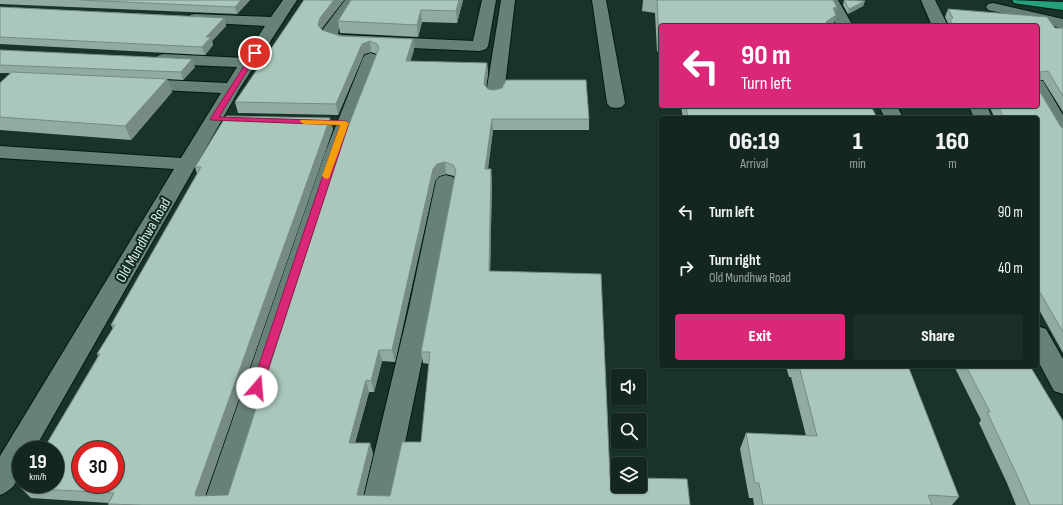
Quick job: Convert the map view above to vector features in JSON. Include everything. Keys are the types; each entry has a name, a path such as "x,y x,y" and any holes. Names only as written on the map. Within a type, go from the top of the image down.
{"highway":[{"path":"1020,0 1063,6"}],"street":[{"name":"Old Mundhwa Road","path":"0,482 188,164 222,119 232,88 290,0"},
{"path":"352,0 331,29 330,36 349,40 480,46 489,0"},
{"path":"495,94 508,0"},
{"path":"599,0 616,103"},
{"path":"831,0 844,24"},
{"path":"928,0 939,24"},
{"path":"991,4 1063,24"},
{"path":"991,4 1002,24"},
{"path":"181,17 276,22"},
{"path":"147,58 248,64"},
{"path":"218,505 337,123 371,58"},
{"path":"123,83 232,88"},
{"path":"1039,89 1063,131"},
{"path":"0,152 188,164"},
{"path":"377,505 421,308 446,180"},
{"path":"1039,340 1063,383"}],"building":[{"path":"81,0 241,0 235,7"},
{"path":"304,0 334,0 320,18 318,25 322,30 340,36 413,39 406,61 487,63 484,84 488,89 494,90 502,88 506,80 586,80 589,119 492,119 485,169 491,169 489,271 601,274 611,493 647,493 647,478 687,479 690,505 108,504 114,493 124,493 124,441 72,441 72,491 64,490 64,441 48,441 100,354 97,354 115,325 111,325 201,167 195,167 226,116 330,118 195,494 196,496 228,495 342,142 379,48 377,44 370,41 362,44 336,104 235,102","holes":["445,162 453,165 456,170 421,352 430,352 421,442 402,442 390,496 357,495 370,443 349,443 366,380 371,381 379,350 392,350 433,169 437,164"]},
{"path":"351,0 459,0 456,11 421,10 417,25 338,21"},
{"path":"657,0 833,0 837,7 833,8 836,15 826,22 827,24 659,24 659,36"},
{"path":"844,0 865,1 849,9"},
{"path":"0,7 224,18 206,37 211,37 202,47 0,37"},
{"path":"948,9 1047,17 1055,28 1063,28 1063,96 1048,71 1040,72 1040,92 1063,128 1063,332 1039,290 1039,116 1003,116 999,108 1039,108 1039,24 953,24 950,20 953,18"},
{"path":"0,50 192,59 181,72 0,65"},
{"path":"12,72 167,79 125,126 0,117 0,83"},
{"path":"686,108 872,108 876,116 688,116"},
{"path":"800,368 909,368 959,497 928,495 932,505 763,505 759,483 755,483 746,433 817,436"},
{"path":"967,368 1031,368 1063,421 1063,505 1030,505 987,412 990,412"}],"slow traffic":[{"path":"304,122 345,123 326,176"}],"route":[{"path":"255,53 214,119 345,123 257,388"}]}
